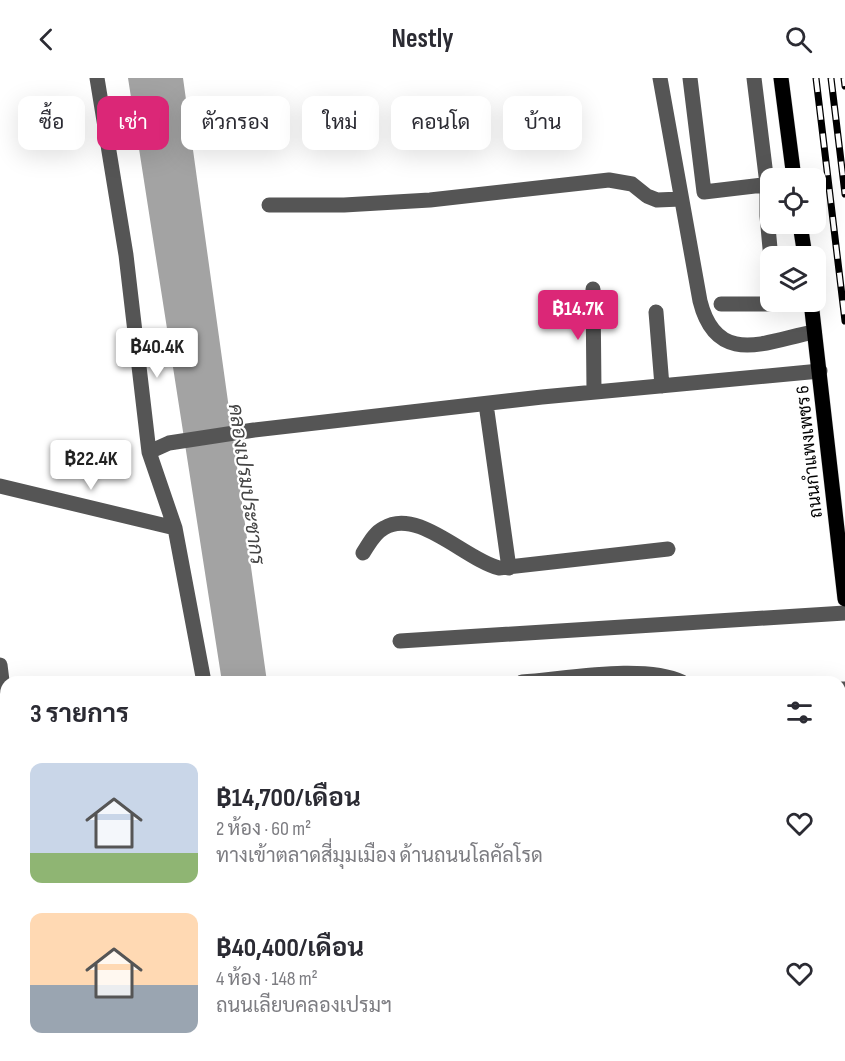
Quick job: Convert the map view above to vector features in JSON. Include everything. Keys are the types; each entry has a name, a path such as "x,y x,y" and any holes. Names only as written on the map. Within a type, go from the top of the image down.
{"main road":[{"path":"781,78 793,168"},
{"name":"ถนนกำแพงเพชร 6","path":"812,312 845,599"}],"street":[{"path":"97,78 126,255 149,452 175,528 203,676"},
{"path":"660,78 703,311 708,323 719,335 732,343 760,345 814,332"},
{"path":"690,78 704,192 760,185"},
{"path":"754,78 767,168"},
{"path":"269,205 344,205 430,200 609,180 632,184 647,196 657,200 681,198"},
{"path":"593,289 594,392"},
{"path":"721,304 760,303"},
{"path":"656,312 662,386"},
{"path":"149,452 169,443 254,430 594,392 820,371"},
{"path":"486,404 509,568"},
{"path":"0,486 175,528"},
{"path":"363,553 383,528 396,522 422,528 488,566 499,568 668,549"},
{"path":"400,641 845,614"},
{"path":"610,676 640,674 663,676"}],"shaded area":[{"path":"128,78 183,78 186,96 181,96 181,150 193,150 266,676 221,676 139,150 169,150 169,96 131,96"}],"railway":[{"path":"816,78 845,321"},
{"path":"831,78 845,194"},
{"path":"844,78 845,86"}],"water label":[{"name":"คลองเปรมประชากร","path":"247,484"}]}
